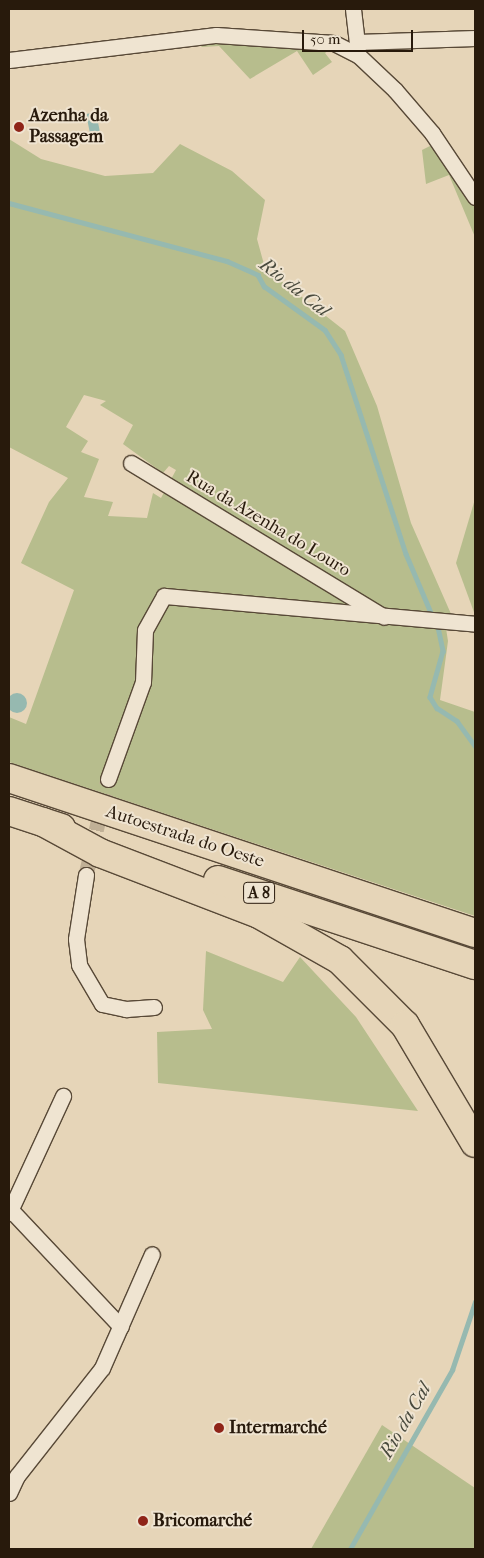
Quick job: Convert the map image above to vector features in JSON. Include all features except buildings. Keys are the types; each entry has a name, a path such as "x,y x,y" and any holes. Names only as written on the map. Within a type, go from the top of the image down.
{"highway":[{"name":"Autoestrada do Oeste","path":"9,778 475,933"},
{"name":"Autoestrada do Oeste","path":"9,811 475,965"},
{"path":"43,822 100,853 259,914 340,960 405,1025 475,1143"}],"street":[{"path":"353,9 357,48 432,133 475,197"},
{"path":"9,60 216,36 300,38 357,48 475,38"},
{"name":"Rua da Azenha do Louro","path":"131,462 386,618"},
{"path":"108,779 144,682 145,630 164,596 180,594 386,618 475,624"},
{"path":"86,875 78,908 80,965 102,1004 126,1009 154,1006"},
{"path":"63,1096 9,1210 121,1328"},
{"path":"9,1493 13,1474 102,1368 152,1254"}],"green space":[{"path":"193,39 329,50 325,53 332,62 313,75 297,51 250,79 219,46 202,47"},
{"path":"9,139 41,159 105,176 153,173 180,144 232,171 265,200 257,239 265,268 345,331 377,406 411,523 455,623 445,622 448,641 440,700 475,712 475,916 9,762 9,717 26,724 74,590 21,563 49,502 68,478 9,447","holes":["84,395 106,401 100,405 133,425 123,444 163,473 169,466 176,470 161,498 153,493 147,518 108,516 113,502 84,497 99,459 81,452 88,441 66,427"]},
{"path":"438,142 475,197 475,237 449,175 426,184 422,150"},
{"path":"475,499 475,615 456,563"},
{"path":"206,951 283,982 300,957 356,1017 418,1111 158,1083 157,1032 212,1029 203,1010"},
{"path":"382,1425 475,1488 475,1549 311,1549"}],"water":[{"path":"96,112 101,137 91,138 86,114"},
{"path":"17,693 24,696 27,703 24,710 17,713 10,710 7,703 10,696"}],"waterway":[{"name":"Rio da Cal","path":"9,203 227,261 258,275 264,286 325,330 341,355 406,554 432,615"},
{"name":"Rio da Cal","path":"438,627 443,651 430,697 437,708 457,721 475,746"},
{"name":"Rio da Cal","path":"350,1549 452,1370 475,1302"}],"tunnel":[{"path":"86,875 108,779"}],"place":[{"name":"Azenha da Passagem","path":"19,127"},
{"name":"Intermarché","path":"219,1428"},
{"name":"Bricomarché","path":"143,1521"}]}
